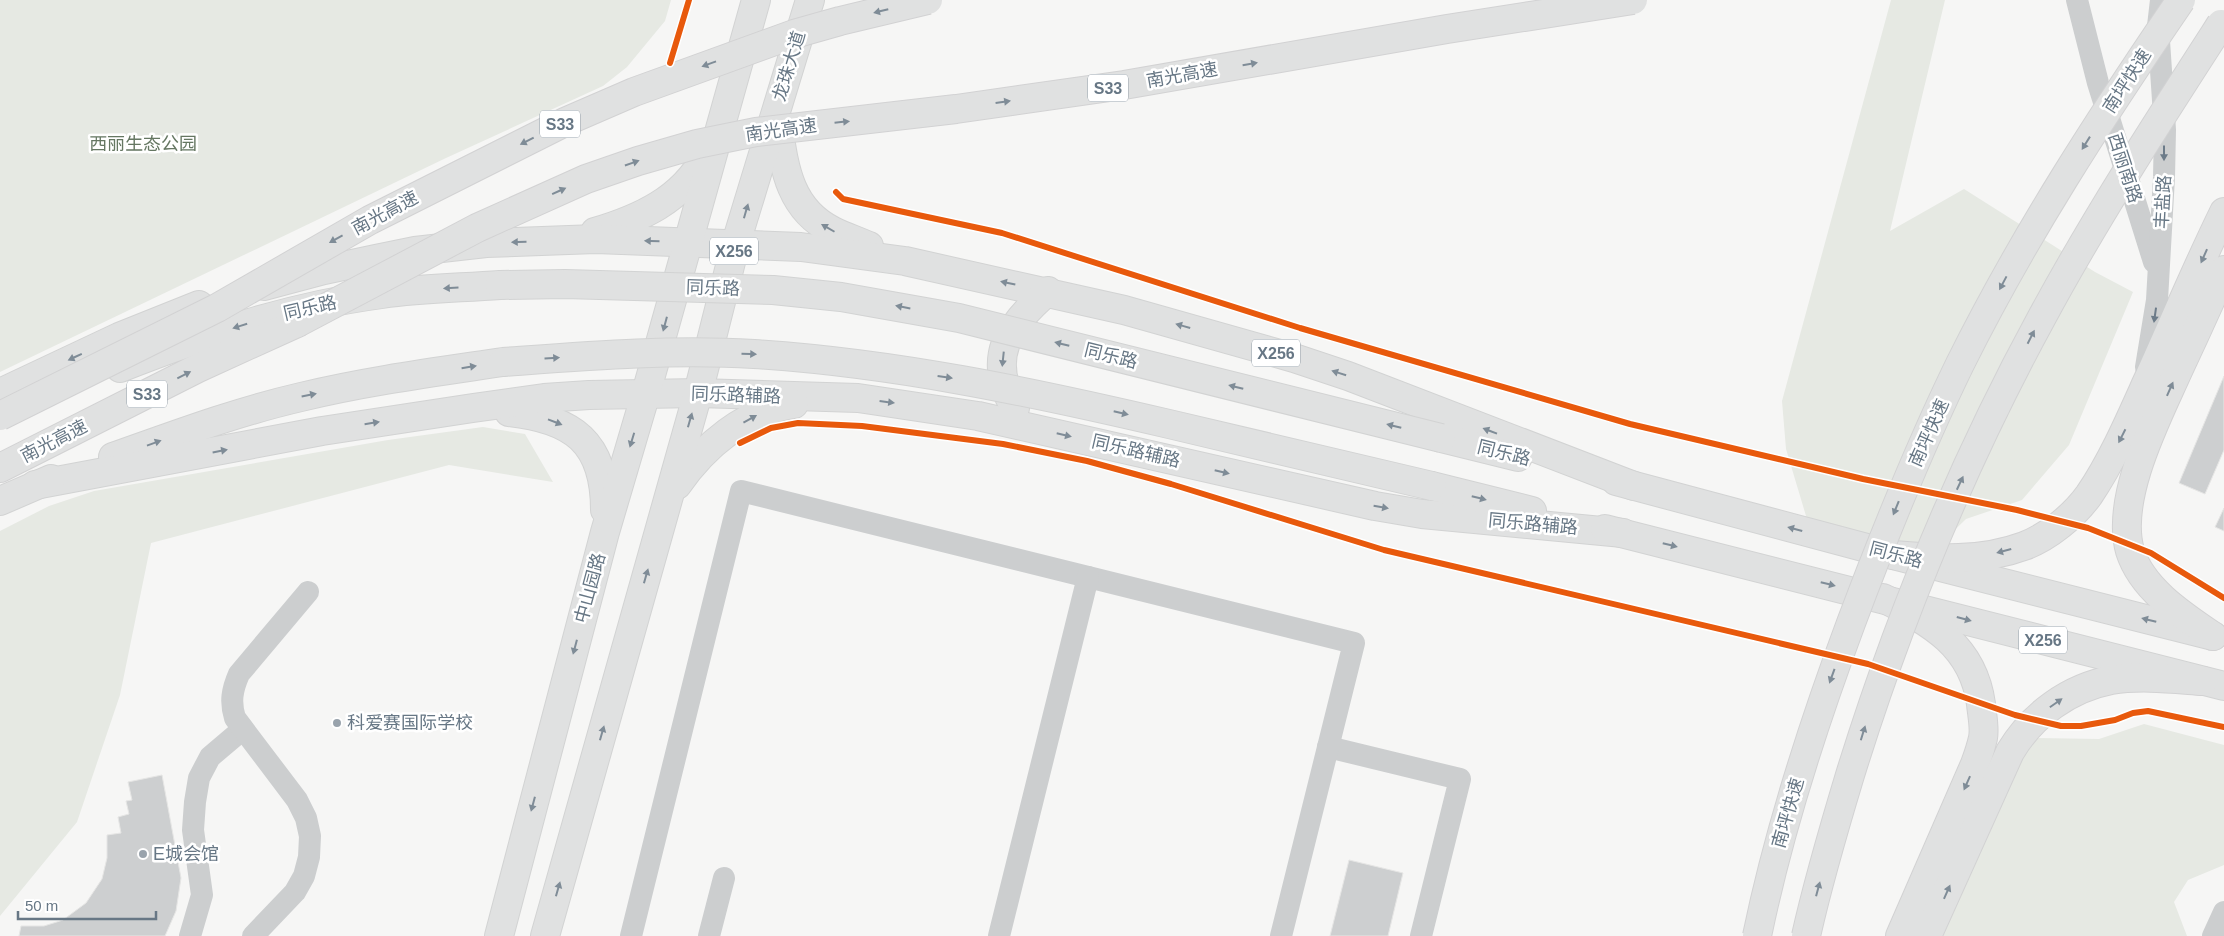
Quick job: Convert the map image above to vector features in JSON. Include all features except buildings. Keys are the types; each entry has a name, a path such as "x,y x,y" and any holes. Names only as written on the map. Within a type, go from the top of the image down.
{"main road":[{"name":"X256","path":"687,243 756,0"},
{"name":"龙珠大道","path":"698,393 735,246 810,0"},
{"name":"南光高速","path":"0,415 217,308 370,220 567,121 634,92 794,34 928,0"},
{"name":"南光高速","path":"0,468 198,368 297,323 478,228 586,179 646,158 756,132 956,109 1124,85 1447,29 1633,0"},
{"name":"南坪快速","path":"1757,936 1792,796 1826,693 1871,570 1916,462 1960,364 2007,276 2066,174 2123,84 2181,0"},
{"path":"1806,936 1841,805 1870,710 1914,593 1956,492 2041,318 2143,145 2224,20"},
{"path":"568,241 626,223 648,213 684,186 701,166 713,143 728,103"},
{"name":"X256","path":"775,111 789,183 796,198 805,210 817,222 833,232 905,261"},
{"path":"1893,555 1967,559 2024,546 2049,532 2068,518 2088,497 2108,463 2138,402 2224,212"},
{"path":"0,393 119,337 198,306 324,270 415,251 477,244 596,240 735,246"},
{"name":"中山园路","path":"499,936 605,532 646,393 687,243"},
{"name":"X256","path":"735,246 801,248 905,261 1124,310 1294,358 1348,376 1634,486"},
{"path":"2219,638 2167,602 2139,568 2130,552 2126,517 2146,444 2224,270"},
{"name":"同乐路","path":"0,415 150,356 242,326 300,309 382,294 500,286 565,284 773,290 841,297 959,318 1634,486 1893,555 2219,638"},
{"path":"1027,426 1007,391 1002,374 1002,357 1007,339 1016,322 1027,309 1048,292"},
{"path":"0,501 34,485 218,419 301,397 395,379 503,362 589,355 678,352 752,354 825,360 960,379 1037,394 1432,486 1623,533"},
{"name":"同乐路辅路","path":"34,485 322,431 544,398 646,393 698,393 858,398 978,416 1376,506 1430,515 1623,533"},
{"path":"545,936 698,393"},
{"path":"667,501 688,470 708,447 730,430 756,415 790,405 858,398"},
{"path":"472,408 542,417 560,424 582,438 594,454 602,475 605,532"},
{"name":"X256","path":"1623,533 2214,684"},
{"path":"1883,598 1917,616 1961,651 1972,668 1979,693 1983,737 1975,764 1900,936"},
{"path":"1927,936 2010,752 2029,726 2065,697 2087,687 2112,680 2140,678 2214,684"}],"street":[{"name":"西丽南路","path":"2076,0 2098,83 2159,277"},
{"name":"丰盐路","path":"2138,402 2150,349 2159,277 2164,167 2164,130 2158,26 2161,0"},
{"path":"631,936 741,491 1354,643 1281,936"},
{"path":"999,936 1088,577"},
{"path":"267,931 304,876 309,857 310,836 306,818 297,800 235,718 231,705 233,688 239,674 308,592"},
{"path":"190,936 202,895 193,830 194,802 199,778 210,757 243,729"},
{"path":"1328,747 1460,779 1420,936"},
{"path":"709,936 724,878"}],"green space":[{"name":"西丽生态公园","path":"0,0 671,0 665,21 627,67 603,86 446,158 0,372"},
{"path":"1891,0 1945,0 1890,231 1964,189 2095,272 2133,292 2069,445 2022,500 1966,519 1932,552 1809,526 1786,449 1782,401"},
{"path":"483,427 525,434 553,482 449,465 151,543 120,695 77,822 0,916 0,531 49,506 94,491 388,440"},
{"path":"2144,724 2224,745 2224,865 2188,880 2174,902 2187,936 1938,936 2018,763 2037,738 2099,739"}],"cycle path":[{"path":"670,63 689,0"},
{"path":"836,192 843,199 1002,233 1300,328 1630,424 1863,479 2017,510 2088,528 2151,553 2224,598"},
{"path":"740,443 771,428 798,423 862,426 1003,444 1087,461 1171,484 1384,550 1868,664 2015,715 2061,726 2081,726 2115,720 2133,713 2148,711 2224,727"}],"place":[{"name":"科爱赛国际学校","path":"337,723"},
{"name":"E城会馆","path":"143,854"}]}
